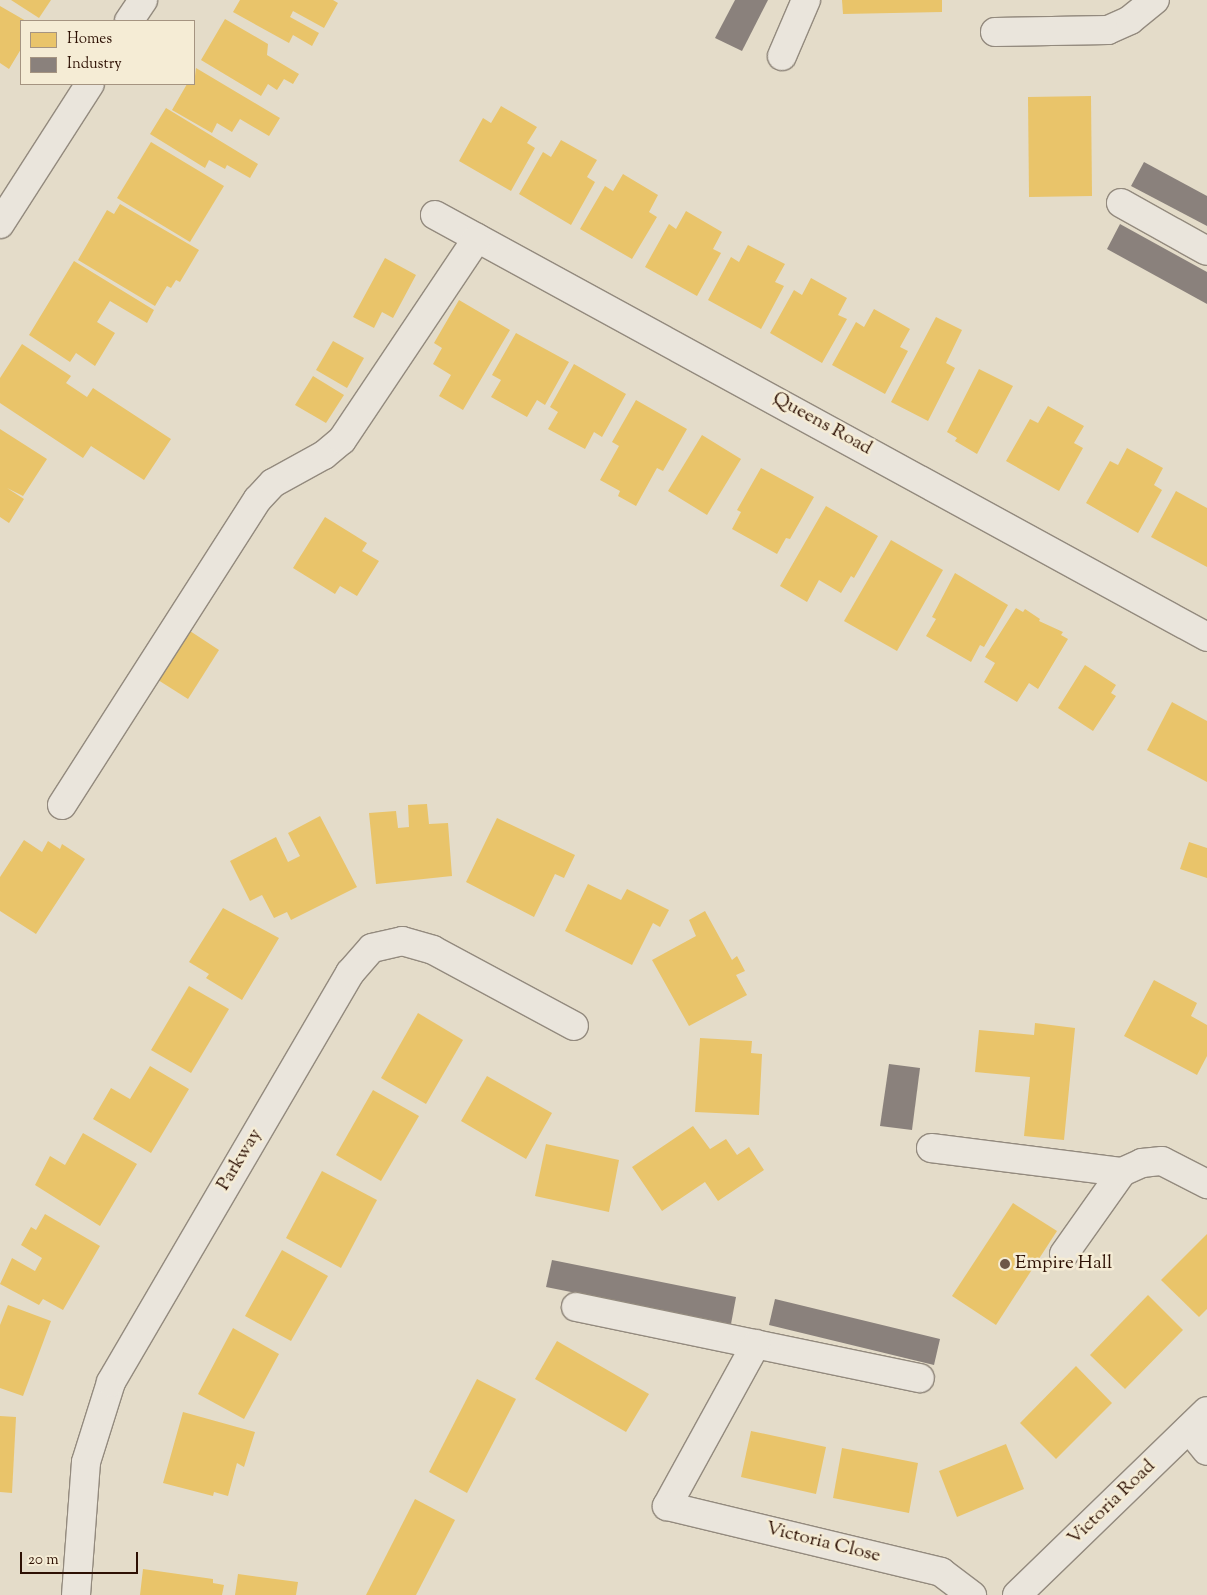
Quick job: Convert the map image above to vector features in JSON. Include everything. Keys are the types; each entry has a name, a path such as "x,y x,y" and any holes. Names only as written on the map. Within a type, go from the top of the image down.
{"street":[{"path":"131,20 143,0"},
{"path":"782,56 806,0"},
{"path":"995,32 1108,30 1130,20 1155,0"},
{"path":"0,224 89,85"},
{"path":"1121,203 1207,251"},
{"name":"Queens Road","path":"435,215 1207,638"},
{"path":"62,805 258,499 273,483 324,455 342,440 477,238"},
{"name":"Parkway","path":"76,1595 86,1462 111,1382 210,1208 350,972 372,948 402,941 433,950 574,1026"},
{"path":"931,1148 1122,1172"},
{"path":"1064,1254 1122,1172 1142,1163 1162,1162 1207,1184"},
{"path":"576,1307 920,1378"},
{"name":"Victoria Close","path":"756,1344 667,1506 942,1572 972,1595"},
{"path":"1198,1420 1207,1451"},
{"name":"Victoria Road","path":"1017,1595 1198,1420"}],"building: Homes":[{"path":"11,0 51,0 39,18"},
{"path":"240,0 333,0 338,3 324,28 293,11 290,17 319,33 312,46 293,35 289,43 233,12"},
{"path":"842,0 942,0 942,12 843,14"},
{"path":"0,6 24,20 20,20 20,51 9,69 0,63"},
{"path":"225,19 268,44 267,55 299,74 293,84 284,79 277,90 268,84 261,96 201,60"},
{"path":"196,68 280,118 269,136 240,119 232,132 217,123 212,133 172,110 186,85 195,85"},
{"path":"1091,96 1092,196 1029,197 1028,97"},
{"path":"501,106 537,127 527,143 535,148 511,191 459,161 483,118 491,123"},
{"path":"166,108 258,164 250,178 227,165 225,169 209,160 205,168 150,134"},
{"path":"561,140 597,160 587,177 595,182 571,225 519,194 543,152 551,157"},
{"path":"151,142 224,186 190,242 117,198"},
{"path":"623,174 658,195 649,212 657,217 632,259 580,229 605,186 613,191"},
{"path":"120,204 199,250 180,282 176,280 171,288 167,286 155,306 78,260 107,210 114,214"},
{"path":"686,211 722,232 713,249 721,253 697,296 645,267 669,224 676,229"},
{"path":"748,245 785,264 775,282 784,286 761,329 708,300 731,257 739,262"},
{"path":"385,258 416,275 393,318 382,312 374,328 353,317"},
{"path":"74,261 154,310 147,323 110,301 97,322 115,333 95,366 76,353 70,362 29,335"},
{"path":"811,278 847,298 838,315 847,319 822,363 770,333 794,290 802,295"},
{"path":"459,300 510,330 463,410 439,396 451,375 433,364 442,348 434,343"},
{"path":"874,309 910,329 900,347 908,351 885,394 832,365 856,322 864,327"},
{"path":"936,317 962,330 946,363 955,368 928,421 891,402"},
{"path":"516,333 569,362 545,405 537,400 527,417 491,397 501,380 492,375"},
{"path":"333,341 364,358 347,388 316,370"},
{"path":"22,344 71,376 66,383 87,397 93,388 171,439 144,480 91,446 83,458 0,403 0,378"},
{"path":"574,364 626,394 602,437 594,432 585,449 548,429 558,412 550,407"},
{"path":"979,369 1013,386 977,454 955,441 957,438 947,432"},
{"path":"313,376 344,395 326,423 295,405"},
{"path":"636,400 687,429 663,471 657,468 636,506 618,496 620,491 600,480 619,446 612,442"},
{"path":"1048,406 1084,426 1074,443 1083,448 1059,491 1006,461 1030,419 1038,423"},
{"path":"0,429 47,459 23,496 7,488 24,499 9,523 0,517"},
{"path":"702,435 741,459 707,515 668,491"},
{"path":"1127,448 1163,468 1154,485 1162,490 1138,533 1086,503 1110,461 1118,465"},
{"path":"761,468 814,497 790,539 786,538 777,554 732,529 741,512 737,510"},
{"path":"1176,491 1207,508 1207,567 1151,537"},
{"path":"826,506 878,536 854,578 851,576 841,593 819,580 807,602 780,586"},
{"path":"325,517 367,543 362,551 379,561 357,596 340,586 335,594 293,568"},
{"path":"891,540 943,570 897,651 844,621"},
{"path":"955,573 1008,605 984,647 980,645 971,662 926,636 936,619 932,617"},
{"path":"1016,608 1023,612 1025,609 1040,619 1039,621 1063,632 1061,635 1068,639 1038,689 1029,683 1017,702 984,682 995,663 985,657"},
{"path":"190,631 219,650 188,699 158,680"},
{"path":"1085,665 1116,685 1111,693 1116,696 1093,731 1058,708"},
{"path":"1172,702 1207,721 1207,782 1147,750"},
{"path":"427,804 429,824 448,823 452,876 376,884 369,813 396,811 398,828 409,827 408,805"},
{"path":"320,816 357,887 291,920 287,912 274,918 262,895 250,901 230,861 276,837 288,862 300,856 288,833"},
{"path":"497,818 575,855 564,878 555,874 534,917 466,882"},
{"path":"24,840 42,852 48,841 60,849 62,844 85,859 36,934 0,911 0,877"},
{"path":"1189,842 1207,848 1207,878 1180,869"},
{"path":"588,884 621,900 627,889 669,910 660,927 653,923 632,965 565,931"},
{"path":"223,908 279,938 242,1000 206,978 209,974 189,962"},
{"path":"705,911 732,960 737,956 745,971 736,975 747,995 689,1026 652,960 696,936 689,920"},
{"path":"1154,980 1197,1003 1191,1016 1207,1025 1207,1056 1197,1075 1124,1036"},
{"path":"189,986 229,1009 191,1073 151,1050"},
{"path":"418,1013 463,1040 426,1104 381,1078"},
{"path":"1035,1023 1075,1028 1064,1140 1024,1136 1030,1077 975,1072 979,1030 1034,1035"},
{"path":"700,1038 752,1041 751,1053 762,1054 759,1115 695,1112"},
{"path":"150,1066 189,1089 151,1153 93,1119 111,1088 130,1099"},
{"path":"487,1076 552,1113 526,1159 461,1121"},
{"path":"373,1090 419,1116 381,1181 336,1155"},
{"path":"693,1126 710,1149 726,1139 737,1155 749,1147 764,1170 718,1201 705,1182 662,1211 632,1167"},
{"path":"83,1133 137,1164 100,1226 35,1185 50,1156 65,1165"},
{"path":"546,1144 619,1160 609,1212 535,1196"},
{"path":"322,1171 377,1200 341,1268 286,1238"},
{"name":"Empire Hall","path":"1013,1203 1057,1231 996,1325 952,1296"},
{"path":"45,1214 100,1246 63,1310 43,1299 39,1305 0,1284 12,1258 35,1271 42,1258 21,1245 31,1227 36,1230"},
{"path":"1207,1234 1207,1309 1199,1317 1161,1280"},
{"path":"282,1250 328,1276 291,1341 245,1316"},
{"path":"1148,1295 1183,1330 1125,1389 1090,1355"},
{"path":"8,1305 51,1321 23,1396 0,1388 0,1325"},
{"path":"233,1328 279,1354 244,1419 198,1394"},
{"path":"557,1341 649,1394 626,1432 535,1379"},
{"path":"1076,1366 1112,1403 1056,1459 1020,1423"},
{"path":"477,1379 516,1399 467,1493 429,1472"},
{"path":"183,1412 255,1432 244,1467 237,1463 228,1496 214,1492 213,1496 163,1483"},
{"path":"0,1416 16,1417 12,1493 0,1492"},
{"path":"751,1431 826,1447 816,1494 741,1477"},
{"path":"1006,1444 1024,1489 957,1517 939,1471"},
{"path":"842,1448 918,1463 909,1513 833,1498"},
{"path":"415,1499 455,1520 416,1595 366,1595"},
{"path":"143,1569 213,1579 213,1583 224,1585 222,1595 140,1595"},
{"path":"238,1574 298,1582 296,1595 235,1595"}],"building: Industry":[{"path":"735,0 768,0 742,51 715,38"},
{"path":"1144,162 1207,196 1207,226 1131,186"},
{"path":"1120,224 1207,272 1207,304 1107,249"},
{"path":"889,1064 920,1068 912,1130 880,1126"},
{"path":"552,1260 736,1297 731,1324 546,1287"},
{"path":"775,1299 940,1339 934,1365 769,1325"}],"place":[{"name":"Empire Hall","path":"1005,1264"}]}
